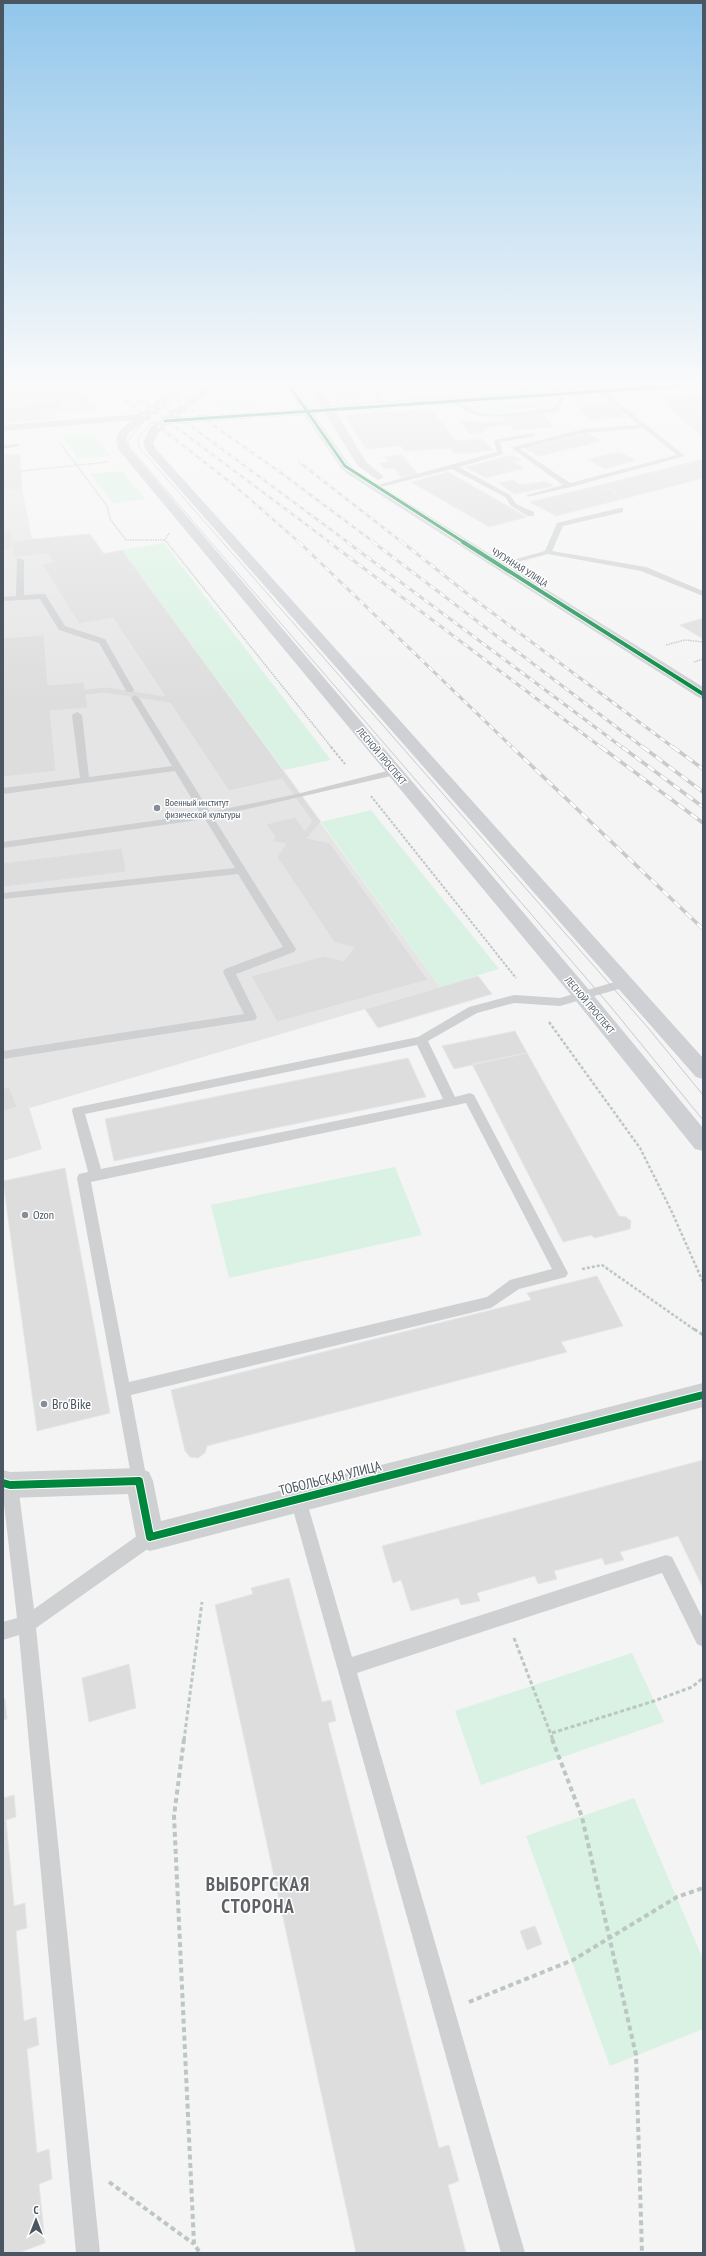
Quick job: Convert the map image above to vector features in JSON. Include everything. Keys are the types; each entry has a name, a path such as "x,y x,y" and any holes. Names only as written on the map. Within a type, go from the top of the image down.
{"main road":[{"name":"ЛЕСНОЙ ПРОСПЕКТ","path":"154,486 583,996 703,1143"},
{"path":"183,486 703,1072"},
{"name":"ЧУГУННАЯ УЛИЦА","path":"393,486 530,568"},
{"name":"ЧУГУННАЯ УЛИЦА","path":"373,487 703,694"},
{"path":"277,632 307,626"}],"street":[{"name":"ТОБОЛЬСКАЯ УЛИЦА","path":"150,1537 703,1395"},
{"path":"6,1484 139,1481 150,1537"}],"lane":[{"path":"489,486 508,496 513,505 531,514"},
{"path":"529,496 568,486"},
{"path":"548,552 560,525 620,510"},
{"path":"498,565 548,552 643,569 703,594"},
{"path":"20,560 20,598"},
{"path":"3,599 42,596 62,628 102,641 290,949 229,972 251,1017 3,1054"},
{"path":"77,715 85,780"},
{"path":"3,791 179,768"},
{"path":"3,845 210,816 395,772"},
{"path":"3,896 242,870"},
{"path":"96,1176 78,1111 420,1040 473,1010 514,999 560,1002 625,983"},
{"path":"420,1040 451,1102"},
{"path":"123,1390 491,1302 515,1284 561,1273 470,1098 84,1178 139,1481"},
{"path":"6,1484 27,1624 88,2253"},
{"path":"298,1499 513,2253"},
{"path":"3,1631 27,1624 150,1537"},
{"path":"346,1668 666,1563 703,1638"}],"path":[{"path":"93,486 107,506 110,518 126,540 165,540"},
{"path":"165,540 172,528"},
{"path":"165,540 337,755"},
{"path":"666,645 685,640 703,642"},
{"path":"694,662 703,659"},
{"path":"379,807 534,1001 640,1148 671,1210 703,1282"},
{"path":"561,1273 602,1265 703,1335"},
{"path":"194,2244 174,1816 202,1602"},
{"path":"518,1650 552,1733 582,1817 636,2055 642,2253"},
{"path":"552,1733 654,1701 692,1687 703,1678"},
{"path":"444,2012 573,1960 677,1897 703,1888"},
{"path":"79,2160 194,2244 200,2253"}],"shaded area":[{"name":"Военный институт физической культуры","path":"22,489 32,539 90,534 104,553 122,550 440,987 30,1108 28,1104 42,1149 3,1161 3,490"}],"green space":[{"path":"100,486 135,486 145,499 113,503"},
{"path":"164,543 331,760 284,770 122,550"},
{"path":"371,810 499,969 440,987 321,822"},
{"path":"395,1167 422,1235 229,1278 211,1205"},
{"path":"632,1653 664,1722 481,1785 455,1711"},
{"path":"634,1798 703,1959 703,2029 610,2066 526,1836"}],"building":[{"path":"3,486 22,486 22,489 3,490"},
{"path":"418,486 473,486 527,517 489,527"},
{"path":"503,486 553,486 514,494"},
{"path":"595,486 603,486 616,492 612,493 623,499 556,516 530,502"},
{"path":"603,486 671,486 623,499 612,493 616,492"},
{"path":"11,530 13,549 3,550 3,531"},
{"path":"90,534 104,554 122,550 321,822 307,838 330,843 428,980 277,1022 251,976 324,956 344,961 354,948 334,942 277,857 286,844 272,841 275,837 266,824 295,817 305,831 312,821 282,779 229,791 170,703 104,693 86,695 88,708 50,711 56,771 3,777 3,638 44,635 48,685 84,682 85,689 108,687 165,696 113,618 79,624 42,564 53,562 48,554 13,557 12,541"},
{"path":"703,618 703,639 680,625"},
{"path":"122,848 126,872 4,887 3,863"},
{"path":"478,976 492,994 378,1028 365,1009"},
{"path":"515,1031 527,1053 454,1069 442,1046"},
{"path":"527,1053 619,1216 626,1217 631,1221 630,1229 594,1238 592,1235 563,1242 472,1064"},
{"path":"408,1058 426,1097 114,1161 105,1119"},
{"path":"9,1087 17,1107 3,1111 3,1089"},
{"path":"65,1168 110,1413 37,1431 3,1181"},
{"path":"597,1276 623,1326 561,1342 567,1352 207,1446 205,1453 198,1458 190,1457 185,1451 171,1390 531,1300 527,1293"},
{"path":"703,1460 703,1588 678,1536 620,1552 624,1560 605,1565 602,1558 554,1571 557,1579 538,1584 535,1576 477,1593 480,1601 461,1605 458,1598 411,1611 401,1580 393,1583 382,1546"},
{"path":"289,1578 322,1702 331,1700 336,1721 328,1723 439,2148 449,2145 459,2181 448,2185 466,2253 356,2253 215,1605 253,1594 251,1588"},
{"path":"129,1664 136,1708 89,1722 82,1678"},
{"path":"3,1699 5,1699 7,1719 3,1720"},
{"path":"3,1789 4,1798 14,1795 16,1817 6,1820 14,1906 25,1903 27,1928 16,1931 24,2021 36,2017 39,2045 27,2049 37,2153 49,2149 52,2179 39,2184 45,2243 18,2253 3,2253"},
{"path":"535,1926 542,1944 527,1950 520,1931"}],"tram line":[{"path":"163,486 611,1007 703,1120"},
{"path":"173,486 649,1029 703,1095"}],"railway":[{"path":"235,486 300,543"},
{"path":"255,486 331,543"},
{"path":"272,486 349,543"},
{"path":"299,486 375,543"},
{"path":"330,486 403,543"},
{"path":"299,542 513,748"},
{"path":"329,542 602,748"},
{"path":"347,542 623,748"},
{"path":"373,542 644,748"},
{"path":"402,542 474,599 674,748"},
{"path":"512,747 703,929"},
{"path":"601,747 703,823"},
{"path":"622,747 703,807"},
{"path":"643,747 703,792"},
{"path":"673,747 703,769"}],"cycle path":[{"path":"374,486 703,694"},
{"path":"3,1483 10,1485 139,1481 150,1537 703,1395"}],"place":[{"name":"Военный институт физической культуры","path":"157,808"},
{"name":"Ozon","path":"25,1215"},
{"name":"Bro'Bike","path":"44,1404"}],"district":[{"name":"ВЫБОРГСКАЯ СТОРОНА","path":"258,1895"}]}
